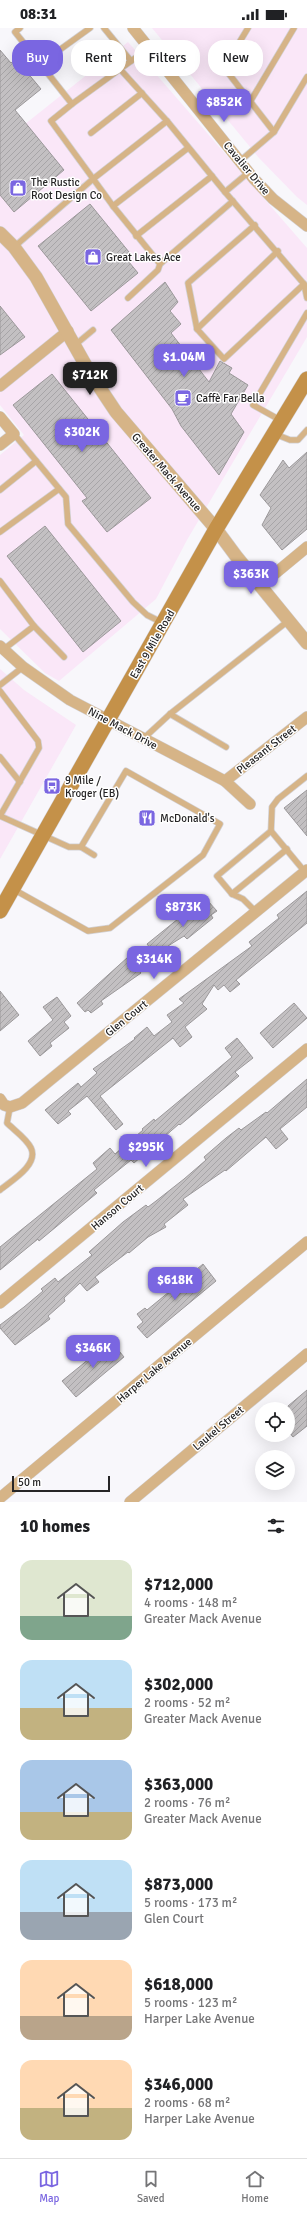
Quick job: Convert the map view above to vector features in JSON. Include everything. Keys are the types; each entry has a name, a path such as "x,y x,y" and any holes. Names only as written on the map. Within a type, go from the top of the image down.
{"main road":[{"name":"East 9 Mile Road","path":"0,911 216,529 279,428 307,379"}],"street":[{"name":"Cavalier Drive","path":"133,28 143,40"},
{"name":"Cavalier Drive","path":"172,76 249,172 273,199 307,226"},
{"name":"Greater Mack Avenue","path":"0,233 14,247 36,278 68,330 90,373 116,412 216,529 307,643"},
{"path":"0,386 68,330"},
{"path":"0,417 14,434 0,445"},
{"path":"260,586 307,547"},
{"name":"Nine Mack Drive","path":"2,648 23,667 70,700 225,781 250,804"},
{"name":"Pleasant Street","path":"225,781 307,717"},
{"name":"Glen Court","path":"10,1107 22,1103 306,871"},
{"name":"Hanson Court","path":"0,1304 307,1049"},
{"path":"0,1099 4,1104 10,1107"},
{"name":"Harper Lake Avenue","path":"0,1498 307,1242"},
{"name":"Laukel Street","path":"130,1502 307,1354"}],"lane":[{"path":"20,28 15,32 21,40"},
{"path":"63,47 90,28"},
{"path":"104,28 131,61"},
{"path":"248,28 228,62 229,74 274,132"},
{"path":"250,102 294,28"},
{"path":"126,65 134,59"},
{"path":"50,76 72,104"},
{"path":"110,76 51,121 113,206 160,264"},
{"path":"126,76 225,192 278,251 304,284 307,298"},
{"path":"240,161 274,132 307,77"},
{"path":"91,134 142,94"},
{"path":"14,247 93,179 166,121"},
{"path":"113,206 188,148"},
{"path":"225,192 249,172"},
{"path":"136,236 212,176"},
{"path":"128,298 158,270 160,264 233,201"},
{"path":"255,225 188,283 198,328 224,359 304,284"},
{"path":"198,328 278,251"},
{"path":"307,312 253,405 290,440 298,440 307,430"},
{"path":"76,345 93,330"},
{"path":"14,434 66,497 68,524 140,609 164,623"},
{"path":"0,490 36,461"},
{"path":"0,532 59,488"},
{"path":"0,581 34,626 64,657"},
{"path":"143,738 170,714 289,621"},
{"path":"2,648 34,626"},
{"path":"0,685 23,667"},
{"path":"0,692 38,741 39,748 0,816 69,847 81,847 94,855"},
{"path":"170,714 226,747"},
{"path":"0,757 20,782"},
{"path":"12,889 88,931 110,928 203,855 220,824 126,771 81,847"},
{"path":"306,871 271,831 272,807 278,799 307,776"},
{"path":"256,912 243,899 232,894 218,876 271,831"},
{"path":"232,894 287,850"},
{"path":"0,1190 27,1167 32,1160 31,1148 7,1123 10,1107"}],"shaded area":[{"path":"152,28 307,28 307,205 297,197 259,158 192,76 200,76 200,40 162,40"},
{"path":"128,42 134,49 134,76 158,76 307,248 307,337 187,540 156,599 59,681 45,673 0,629 0,455 24,435 0,405 0,144 85,76 126,76 126,44"},
{"path":"0,669 24,690 76,725 0,859"}],"building":[{"path":"0,50 11,63 12,62 12,76 30,76 41,89 15,110 64,170 14,212 0,195"},
{"path":"90,204 129,252 124,256 138,273 91,311 38,246"},
{"path":"165,282 178,302 170,311 181,324 171,333 209,382 220,361 232,368 229,373 248,385 231,414 244,432 219,475 181,426 172,409 111,330"},
{"path":"0,306 25,337 0,355"},
{"path":"52,374 151,498 107,532 82,501 87,498 13,405"},
{"path":"307,452 307,529 282,550 262,525 271,508 260,495 283,460 289,468"},
{"path":"45,526 121,621 83,652 7,556"},
{"path":"307,790 307,836 284,808"},
{"path":"307,891 307,923 236,980 240,984 230,992 224,985 218,990 214,985 202,1004 207,1009 185,1027 192,1037 180,1047 173,1038 100,1096 123,1124 116,1130 87,1096 68,1111 71,1114 58,1124 45,1110 78,1083 81,1087 97,1073 93,1069 135,1039 134,1038 147,1027 154,1036 172,1022 167,1015 184,1003 179,999 252,946 249,942 279,918 277,915"},
{"path":"207,900 217,911 211,915 213,918 187,939 184,936 168,946 170,949 158,959 147,944 199,902 201,905"},
{"path":"128,957 141,973 101,1001 103,1004 91,1013 88,1010 85,1012 77,1003"},
{"path":"0,991 19,1015 0,1031"},
{"path":"57,997 71,1016 64,1022 69,1028 50,1043 52,1046 40,1056 28,1041 53,1020 43,1007"},
{"path":"294,1003 307,1018 273,1048 260,1033"},
{"path":"237,1038 253,1058 235,1072 239,1076 180,1125 179,1124 134,1163 131,1160 94,1190 97,1193 39,1241 38,1239 0,1270 0,1247 97,1169 93,1163 110,1148 115,1154 154,1119 155,1121 232,1057 225,1048"},
{"path":"307,1079 307,1107 280,1129 288,1139 276,1149 266,1137 226,1171 225,1170 183,1199 188,1205 164,1224 166,1227 148,1237 129,1253 128,1252 95,1277 99,1282 87,1291 80,1283 64,1298 65,1301 48,1316 50,1319 15,1345 0,1328 0,1325 43,1291 41,1289 55,1278 58,1282 92,1255 89,1252 123,1222 146,1205 148,1207 184,1179 206,1160 204,1157 226,1138 239,1128 241,1130 266,1112 267,1113"},
{"path":"203,1264 216,1281 147,1338 137,1327 143,1322 137,1314 145,1308 147,1310"},
{"path":"111,1341 124,1357 76,1397 62,1381"},
{"path":"307,1390 307,1426 295,1435 295,1402 293,1402"}],"place":[{"name":"The Rustic Root Design Co","path":"18,188"},
{"name":"Great Lakes Ace","path":"93,257"},
{"name":"Caffè Far Bella","path":"183,398"},
{"name":"9 Mile / Kroger (EB)","path":"52,786"},
{"name":"McDonald's","path":"147,818"}]}
